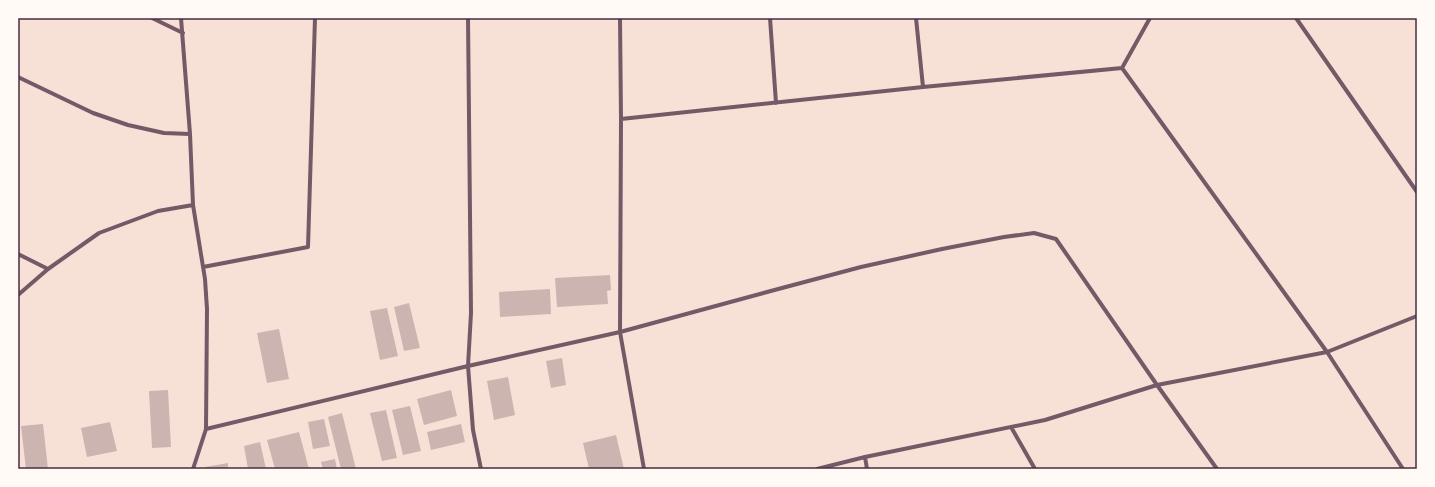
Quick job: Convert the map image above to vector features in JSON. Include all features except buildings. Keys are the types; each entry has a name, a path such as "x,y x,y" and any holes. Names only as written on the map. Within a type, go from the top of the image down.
{"street":[{"path":"152,18 183,33"},
{"path":"181,18 190,134 193,205 203,268 207,309 206,429 193,469"},
{"path":"203,268 308,247 315,18"},
{"path":"468,18 471,313 468,366 473,430 481,469"},
{"path":"620,18 620,332 644,469"},
{"path":"770,18 776,102"},
{"path":"916,18 923,87"},
{"path":"1122,68 1150,18"},
{"path":"1296,18 1417,192"},
{"path":"621,119 923,87 1122,68"},
{"path":"1122,68 1327,352 1403,469"},
{"path":"18,77 93,113 128,125 164,133 190,134"},
{"path":"18,295 48,269 98,233 158,211 193,205"},
{"path":"206,429 468,366 620,332 862,267 1004,237 1034,233 1056,239 1157,386 1217,469"},
{"path":"18,254 48,269"},
{"path":"817,469 865,457 1045,420 1157,386 1327,352 1417,316"},
{"path":"1011,427 1035,469"},
{"path":"865,457 867,469"}]}
